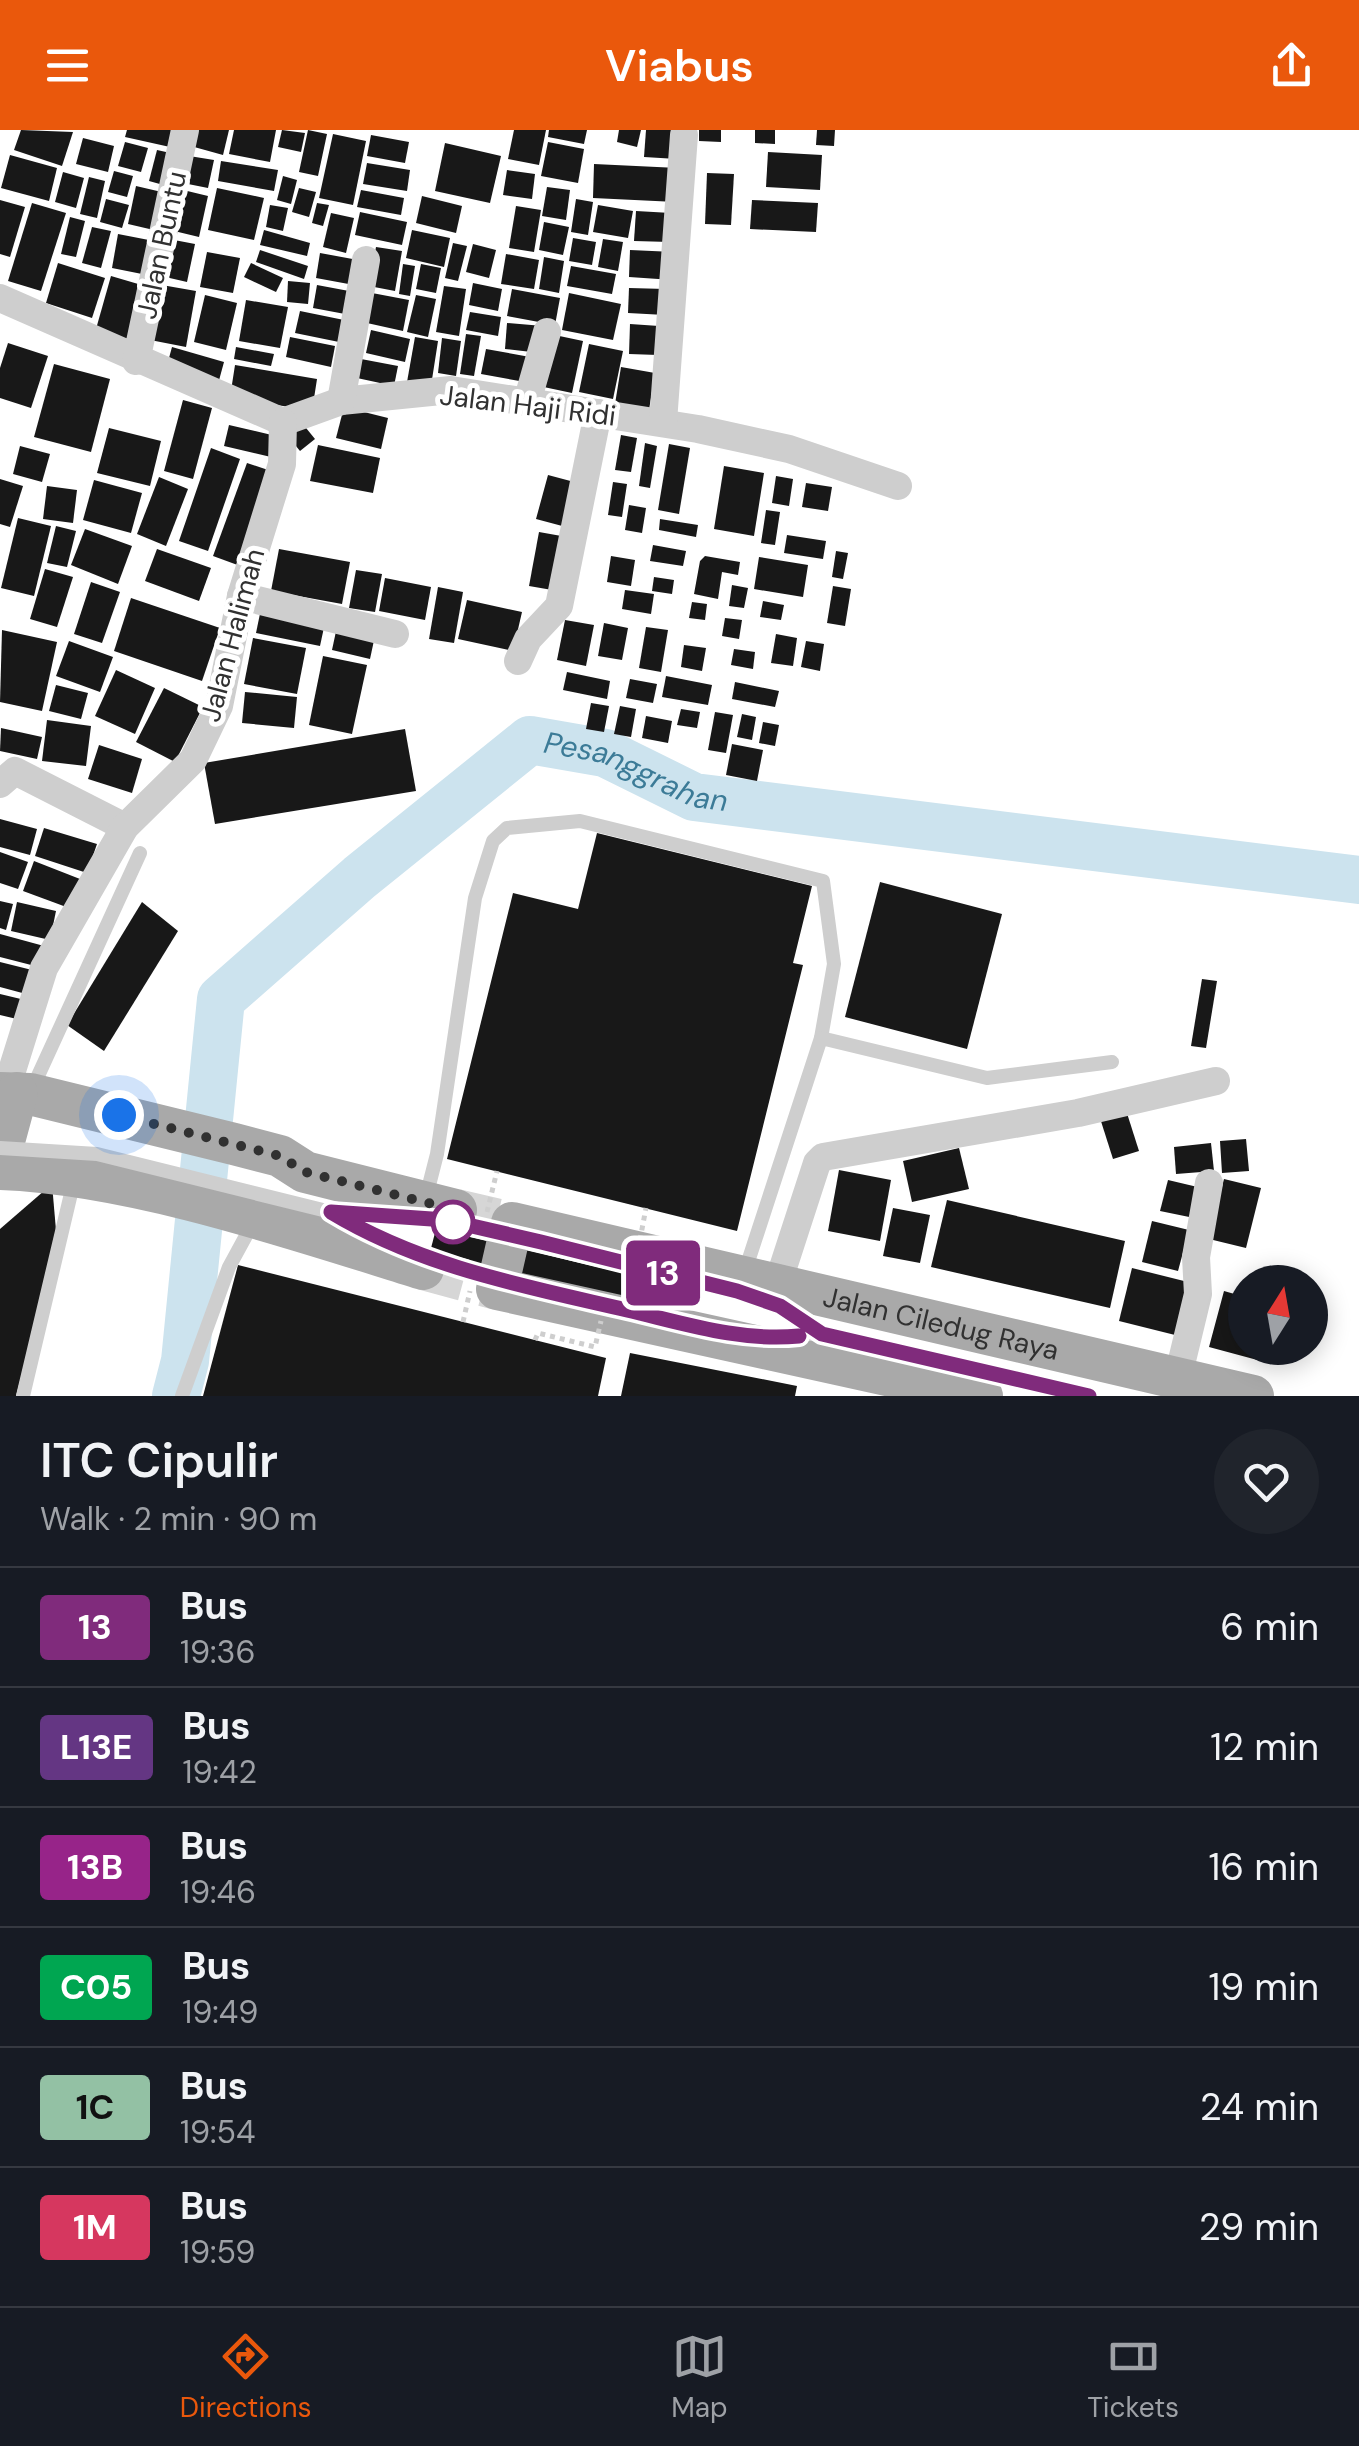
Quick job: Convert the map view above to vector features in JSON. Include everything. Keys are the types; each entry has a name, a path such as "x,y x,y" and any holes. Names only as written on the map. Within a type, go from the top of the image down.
{"main road":[{"path":"9,1126 26,1120 111,1152 256,1197 423,1269"},
{"path":"9,1126 111,1152 256,1197"},
{"path":"256,1197 276,1177 305,1172 440,1206"},
{"name":"Jalan Ciledug Raya","path":"979,1396 497,1289 512,1223 1178,1377 1232,1393"}],"street":[{"name":"Jalan Buntu","path":"136,360 185,130"},
{"path":"663,422 684,135"},
{"path":"340,401 366,260"},
{"path":"0,298 282,422"},
{"path":"526,402 548,332"},
{"name":"Jalan Haji Ridi","path":"282,422 340,401 452,390 663,422 789,449 898,486"},
{"path":"518,662 528,640 559,606 598,413"},
{"name":"Jalan Halimah","path":"9,1126 44,968 125,827 193,760 219,706 241,596 282,464 282,422"},
{"path":"241,596 395,634"},
{"path":"0,784 16,771 125,827"},
{"path":"760,1282 817,1162 823,1158 1078,1113 1216,1081"},
{"path":"1178,1377 1198,1294 1196,1257 1210,1183"}],"lane":[{"path":"440,1206 436,1154 475,898 493,841 507,828 580,821 823,882 834,964 821,1038 760,1282"},
{"path":"9,1126 140,853"},
{"path":"821,1038 987,1078 1112,1062"},
{"path":"9,1126 256,1197 432,1262 530,1287 728,1334 776,1338 822,1334 1088,1396"},
{"path":"9,1126 76,1186 23,1396"},
{"path":"256,1197 446,1220 541,1242 737,1291 780,1306 822,1334"},
{"path":"182,1396 256,1197"}],"building":[{"path":"21,130 73,132 62,166 14,150"},
{"path":"127,130 174,130 170,147 125,137"},
{"path":"190,130 229,130 223,155 187,145"},
{"path":"234,130 276,130 270,162 229,154"},
{"path":"282,130 305,133 301,152 278,147"},
{"path":"308,130 327,134 318,176 299,172"},
{"path":"514,130 546,130 539,165 508,159"},
{"path":"549,130 587,130 584,144 548,137"},
{"path":"619,130 641,130 637,147 617,142"},
{"path":"646,130 678,130 677,159 644,157"},
{"path":"699,130 721,130 721,142 699,141"},
{"path":"755,130 775,130 775,144 755,143"},
{"path":"817,130 835,130 834,146 816,145"},
{"path":"333,134 366,141 353,205 319,198"},
{"path":"371,135 409,142 405,163 367,156"},
{"path":"83,138 114,146 108,172 76,164"},
{"path":"125,142 148,148 141,172 118,166"},
{"path":"548,142 584,149 578,183 541,176"},
{"path":"445,143 501,156 490,203 435,191"},
{"path":"157,150 175,154 167,186 149,181"},
{"path":"768,152 822,155 820,190 766,187"},
{"path":"10,155 57,168 49,201 1,188"},
{"path":"183,155 214,160 208,188 178,182"},
{"path":"221,161 278,170 274,191 218,181"},
{"path":"367,163 410,170 407,191 363,184"},
{"path":"594,164 678,168 676,202 593,198"},
{"path":"507,170 535,174 532,199 503,195"},
{"path":"114,171 133,176 127,197 108,192"},
{"path":"63,172 84,178 76,208 55,202"},
{"path":"707,173 734,174 731,225 705,224"},
{"path":"283,176 297,180 291,204 277,200"},
{"path":"89,177 105,181 97,218 80,214"},
{"path":"136,186 166,193 158,231 128,224"},
{"path":"547,187 570,190 566,220 542,216"},
{"path":"217,188 264,198 254,240 208,230"},
{"path":"299,188 316,192 309,217 292,212"},
{"path":"179,189 208,196 199,237 170,230"},
{"path":"361,190 404,198 401,215 357,207"},
{"path":"422,196 462,206 456,233 416,223"},
{"path":"106,199 129,205 122,228 100,222"},
{"path":"576,199 593,202 588,235 571,232"},
{"path":"0,200 25,207 10,257 0,254"},
{"path":"752,200 818,203 816,232 750,229"},
{"path":"32,203 66,213 41,291 8,281"},
{"path":"317,203 329,205 323,226 312,223"},
{"path":"270,205 288,208 283,231 266,227"},
{"path":"598,205 633,211 628,238 593,232"},
{"path":"516,206 541,210 534,252 509,248"},
{"path":"636,211 671,213 670,242 634,241"},
{"path":"360,212 407,222 402,245 355,235"},
{"path":"331,213 354,218 346,253 323,247"},
{"path":"70,217 85,221 76,257 61,254"},
{"path":"544,222 569,227 563,255 539,250"},
{"path":"92,227 111,231 101,268 82,263"},
{"path":"264,230 310,243 307,256 260,245"},
{"path":"412,230 450,238 444,267 406,258"},
{"path":"118,234 154,241 147,275 112,268"},
{"path":"573,238 596,242 592,265 569,261"},
{"path":"169,239 195,244 187,282 161,276"},
{"path":"603,239 623,242 618,271 598,267"},
{"path":"453,243 467,246 458,281 445,278"},
{"path":"473,244 496,250 489,278 466,272"},
{"path":"376,247 402,251 395,291 369,286"},
{"path":"260,250 308,266 304,279 256,262"},
{"path":"630,250 674,252 673,280 629,277"},
{"path":"207,252 240,258 233,293 200,287"},
{"path":"320,253 358,260 354,285 316,278"},
{"path":"506,254 539,260 534,289 501,284"},
{"path":"544,257 564,261 559,293 539,289"},
{"path":"58,263 105,278 92,318 46,303"},
{"path":"251,263 283,278 276,292 244,277"},
{"path":"403,264 415,266 410,296 399,294"},
{"path":"421,264 441,268 436,293 416,289"},
{"path":"571,266 616,274 612,294 567,286"},
{"path":"111,276 145,286 134,341 96,329"},
{"path":"288,281 310,283 308,304 287,302"},
{"path":"473,283 502,289 498,311 469,305"},
{"path":"156,284 196,291 186,347 145,339"},
{"path":"317,285 349,291 345,314 313,308"},
{"path":"444,286 466,289 459,336 436,332"},
{"path":"629,288 666,289 665,315 628,313"},
{"path":"512,289 560,298 555,325 507,316"},
{"path":"372,293 409,300 403,331 367,323"},
{"path":"569,293 621,304 613,340 562,330"},
{"path":"205,295 237,303 226,350 194,342"},
{"path":"416,295 436,299 428,337 407,332"},
{"path":"246,300 288,307 280,348 239,341"},
{"path":"300,311 344,320 339,342 295,333"},
{"path":"470,312 501,317 498,336 466,330"},
{"path":"507,323 543,326 540,353 505,349"},
{"path":"630,324 659,326 658,355 629,354"},
{"path":"371,330 410,339 405,362 366,353"},
{"path":"466,334 481,336 474,376 460,374"},
{"path":"550,334 583,341 572,393 539,386"},
{"path":"290,337 335,346 331,367 286,357"},
{"path":"415,337 438,341 431,386 407,382"},
{"path":"442,338 461,341 456,376 438,373"},
{"path":"8,343 48,356 31,408 0,398 0,368"},
{"path":"589,344 623,351 613,399 579,392"},
{"path":"172,347 224,362 218,384 166,369"},
{"path":"236,347 274,354 271,366 234,359"},
{"path":"486,349 530,357 525,382 481,374"},
{"path":"361,359 398,366 394,386 357,378"},
{"path":"54,364 110,379 91,452 34,437"},
{"path":"235,365 317,379 312,411 230,397"},
{"path":"621,367 655,373 649,410 615,404"},
{"path":"183,400 212,408 193,479 164,471"},
{"path":"344,407 388,418 381,449 336,438"},
{"path":"302,423 315,439 300,451 287,435"},
{"path":"229,425 276,436 271,457 224,446"},
{"path":"109,428 161,441 150,486 97,473"},
{"path":"621,435 637,438 631,472 615,470"},
{"path":"645,443 657,446 650,488 639,486"},
{"path":"669,444 690,448 679,514 658,510"},
{"path":"318,445 380,458 373,493 310,481"},
{"path":"20,446 50,454 42,482 13,474"},
{"path":"211,448 240,459 208,551 179,541"},
{"path":"247,463 277,473 243,567 213,556"},
{"path":"724,466 764,473 754,536 714,529"},
{"path":"548,475 578,483 566,527 536,519"},
{"path":"776,476 793,479 789,506 772,503"},
{"path":"159,477 188,489 166,546 137,534"},
{"path":"0,479 23,486 10,527 0,524"},
{"path":"94,480 142,493 131,533 83,520"},
{"path":"613,482 627,484 622,517 608,515"},
{"path":"806,483 832,487 828,511 802,507"},
{"path":"47,486 77,490 73,523 43,519"},
{"path":"629,505 646,508 642,533 625,530"},
{"path":"766,510 780,512 775,545 761,543"},
{"path":"18,518 51,526 34,596 1,588"},
{"path":"660,519 698,525 696,537 659,530"},
{"path":"56,526 76,531 67,567 47,563"},
{"path":"85,529 132,546 118,584 71,565"},
{"path":"539,532 567,537 558,591 529,586"},
{"path":"787,535 826,541 823,559 784,553"},
{"path":"653,545 686,551 683,566 650,561"},
{"path":"157,549 211,568 199,601 145,581"},
{"path":"279,549 350,562 342,604 271,591"},
{"path":"836,551 848,553 843,579 832,577"},
{"path":"611,556 635,560 631,586 607,582"},
{"path":"705,556 740,562 738,575 722,572 718,599 694,594 700,561"},
{"path":"759,557 808,565 803,597 754,589"},
{"path":"45,569 73,577 57,627 30,619"},
{"path":"356,570 382,574 375,612 349,608"},
{"path":"654,577 674,580 672,594 652,591"},
{"path":"385,578 431,587 425,620 379,611"},
{"path":"91,582 120,592 102,643 74,634"},
{"path":"732,585 748,588 744,608 729,606"},
{"path":"833,586 851,589 845,626 827,623"},
{"path":"438,587 463,592 454,643 429,639"},
{"path":"625,590 654,594 651,614 622,609"},
{"path":"131,598 220,628 202,681 114,651"},
{"path":"467,600 522,612 513,651 458,639"},
{"path":"763,601 784,605 781,620 760,617"},
{"path":"692,602 707,604 705,620 689,618"},
{"path":"262,604 326,618 320,646 256,633"},
{"path":"725,618 742,620 739,639 722,636"},
{"path":"565,620 594,625 586,666 557,660"},
{"path":"338,622 376,631 370,659 332,650"},
{"path":"604,623 628,628 622,660 598,656"},
{"path":"646,627 668,630 661,672 639,668"},
{"path":"2,630 57,642 42,711 0,702"},
{"path":"776,634 797,638 793,666 771,663"},
{"path":"253,638 306,648 297,694 244,684"},
{"path":"69,641 113,657 100,692 56,676"},
{"path":"806,641 824,644 820,671 801,667"},
{"path":"684,645 706,648 702,671 681,667"},
{"path":"734,649 755,652 753,669 731,665"},
{"path":"323,656 367,665 352,734 309,725"},
{"path":"116,670 155,688 135,734 95,716"},
{"path":"567,672 610,681 607,699 563,690"},
{"path":"666,676 712,685 708,705 662,697"},
{"path":"630,679 657,684 653,703 626,698"},
{"path":"735,682 779,691 775,707 732,699"},
{"path":"56,685 88,693 81,719 49,711"},
{"path":"164,688 203,707 175,762 136,742"},
{"path":"245,692 297,697 294,728 242,723"},
{"path":"591,703 609,706 604,732 586,729"},
{"path":"620,706 636,709 631,737 614,734"},
{"path":"681,709 700,712 697,728 677,725"},
{"path":"715,712 733,715 726,753 708,750"},
{"path":"742,714 756,717 752,740 737,737"},
{"path":"646,716 672,721 668,743 642,738"},
{"path":"47,720 91,726 86,766 42,761"},
{"path":"763,722 779,725 775,746 759,743"},
{"path":"1,728 42,737 37,759 0,751"},
{"path":"405,729 416,791 215,824 204,763"},
{"path":"732,744 763,750 757,781 726,775"},
{"path":"99,745 142,759 132,793 88,779"},
{"path":"0,819 37,829 30,855 0,847"},
{"path":"44,828 97,844 87,873 35,856"},
{"path":"597,833 812,886 793,963 803,965 737,1231 447,1159 513,893 578,909"},
{"path":"0,852 28,862 18,889 0,883"},
{"path":"34,861 80,879 69,908 23,891"},
{"path":"880,882 1002,914 967,1049 845,1017"},
{"path":"0,901 13,904 6,930 0,928"},
{"path":"17,902 56,911 50,940 11,931"},
{"path":"142,902 178,931 104,1051 67,1025"},
{"path":"0,934 44,946 39,967 0,957"},
{"path":"0,962 32,970 26,994 0,987"},
{"path":"1202,979 1217,981 1206,1048 1191,1046"},
{"path":"0,994 25,1000 21,1020 0,1015"},
{"path":"1125,1107 1139,1151 1113,1159 1099,1115"},
{"path":"1246,1139 1249,1171 1222,1173 1220,1141"},
{"path":"1211,1143 1214,1171 1176,1174 1174,1147"},
{"path":"959,1148 969,1189 912,1202 903,1161"},
{"path":"839,1170 891,1180 880,1241 828,1231"},
{"path":"1224,1179 1261,1188 1246,1248 1209,1239"},
{"path":"1168,1180 1206,1189 1199,1219 1160,1211"},
{"path":"52,1184 57,1242 16,1396 0,1396 0,1229"},
{"path":"947,1200 1125,1241 1110,1308 931,1267"},
{"path":"893,1208 930,1215 920,1263 883,1256"},
{"path":"1152,1221 1189,1230 1178,1271 1142,1262"},
{"path":"436,1229 640,1277 635,1301 430,1252"},
{"path":"238,1265 606,1358 598,1396 203,1396"},
{"path":"1132,1268 1196,1284 1183,1337 1119,1321"},
{"path":"1224,1291 1228,1292 1228,1352 1209,1347"},
{"path":"630,1353 797,1386 795,1396 621,1396"}],"waterway":[{"name":"Pesanggrahan","path":"176,1396 185,1361 221,999 360,877 530,740 605,753 694,797 1359,880"}],"tunnel":[{"path":"456,1210 512,1223"},
{"path":"423,1269 497,1289"}],"bus line":[{"name":"13","path":"799,1336 728,1334 432,1262 377,1240 331,1212 446,1220 541,1242 737,1291 780,1306 822,1334 1089,1396"}],"route":[{"path":"119,1115 280,1156 305,1172 456,1210 453,1222"}]}
